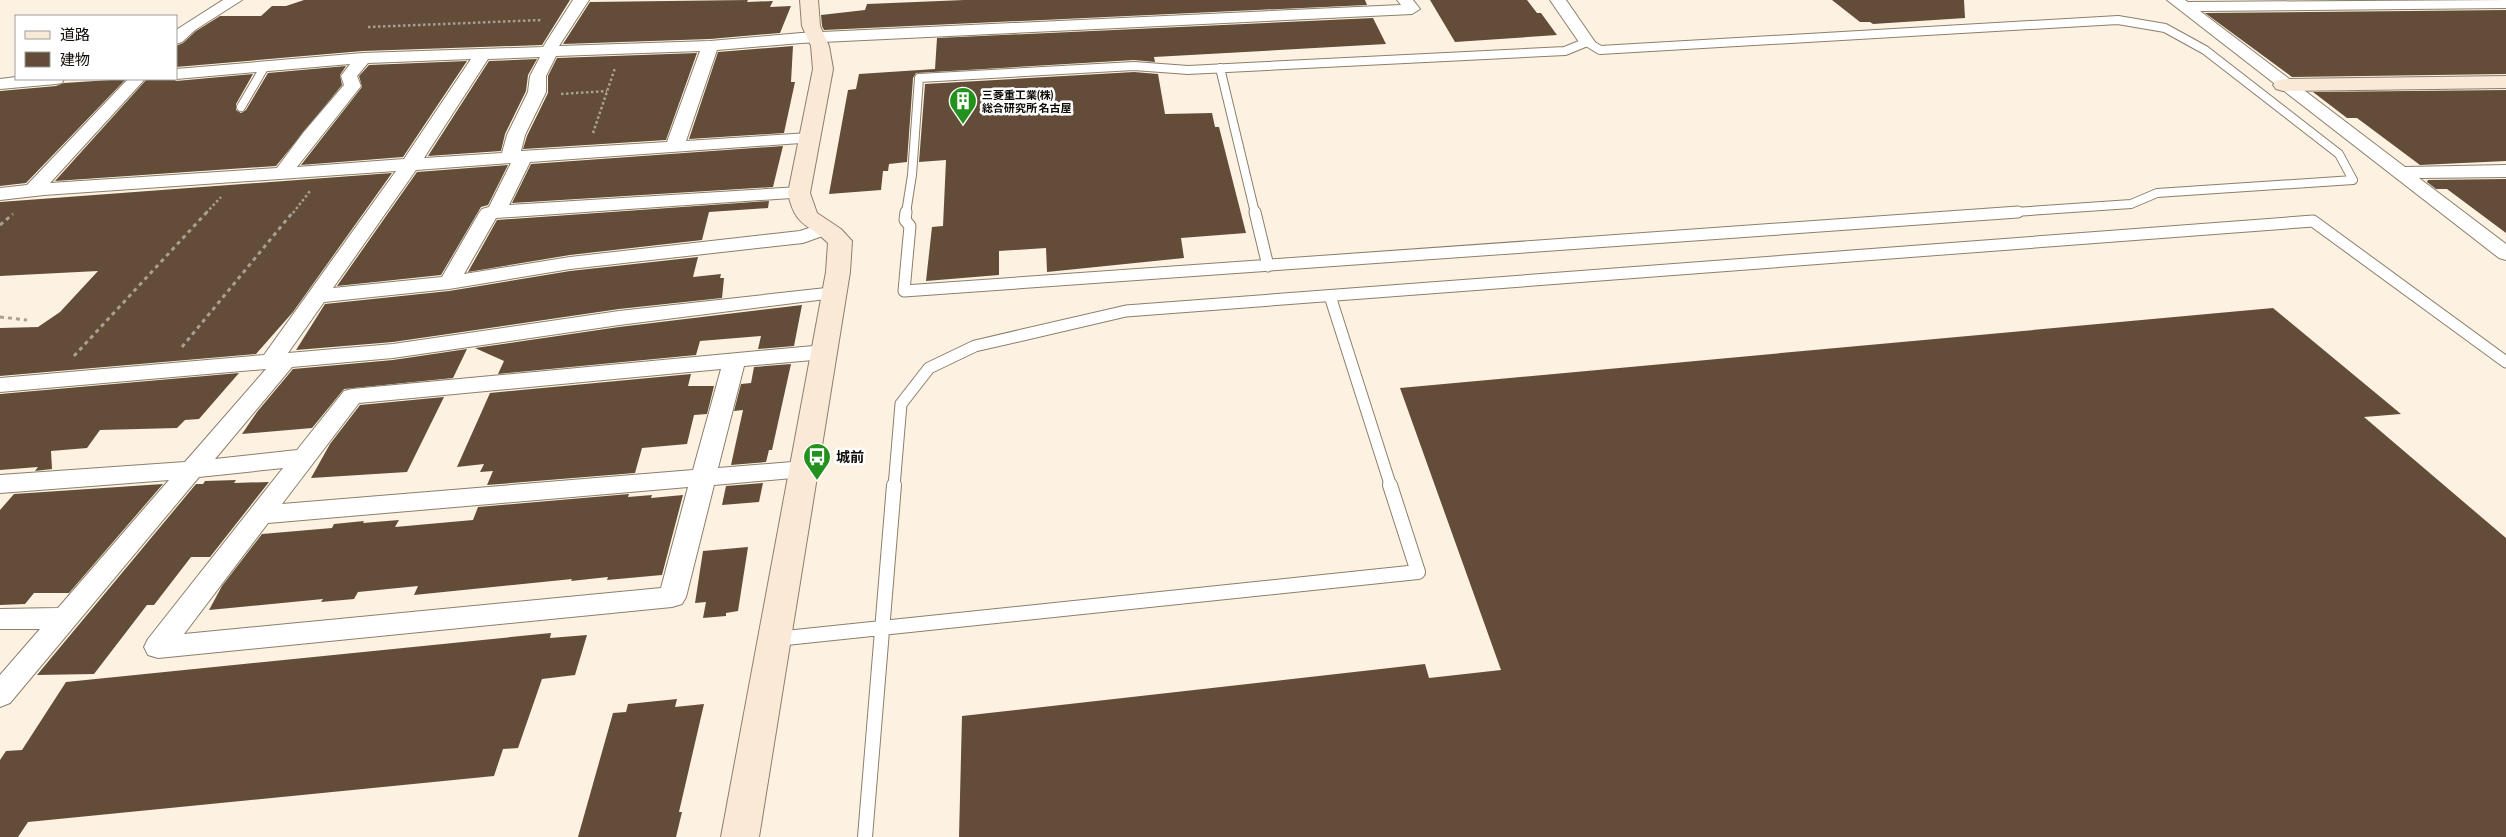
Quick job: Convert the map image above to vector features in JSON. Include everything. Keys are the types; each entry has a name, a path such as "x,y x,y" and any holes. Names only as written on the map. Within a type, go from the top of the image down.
{"street":[{"path":"178,37 189,27 234,0"},
{"path":"496,212 517,156 516,134 536,96 538,76 550,51 581,0"},
{"path":"740,837 835,293 840,241 810,220 801,210 798,193 823,69 820,46 811,26 808,0"},
{"path":"178,74 363,58 710,46 816,37 916,34 1412,9 1405,0"},
{"path":"1558,0 1586,42"},
{"path":"2180,4 2506,3"},
{"path":"2180,4 2283,85 2506,254"},
{"path":"675,146 710,46"},
{"path":"284,362 275,355 410,164 483,53"},
{"path":"282,174 309,137 353,86 349,76 363,58"},
{"path":"0,84 45,80"},
{"path":"32,191 136,80"},
{"path":"2283,85 2506,82"},
{"path":"0,194 517,156 809,138"},
{"path":"2401,173 2506,171"},
{"path":"449,283 489,213 798,193"},
{"path":"318,296 449,283 570,263 803,236 824,229"},
{"path":"0,385 284,362 393,351 619,318 835,293"},
{"path":"734,360 672,597 158,647 352,396 734,360 824,352"},
{"path":"0,695 284,362"},
{"path":"0,484 192,470 305,457"},
{"path":"260,515 804,469"},
{"path":"0,619 66,618"}],"lane":[{"path":"2118,20 2165,28 2205,50 2339,154 2352,180 2157,193 2131,204 904,291 910,226 905,220 919,78 1134,66 1188,70 1220,68 1564,51 1586,42 1600,50 2118,20"},
{"path":"241,107 266,66"},
{"path":"1220,68 1268,266"},
{"path":"865,837 901,404 929,368 976,346 1126,311 2314,221 2506,362"},
{"path":"774,639 1418,572 1330,296"}],"path":[{"path":"368,27 485,21 568,20"},
{"path":"586,152 622,49"},
{"path":"536,96 607,91"},
{"path":"161,372 260,256 326,171"},
{"path":"50,381 109,320 240,177"},
{"path":"0,317 27,320"}],"building":[{"path":"304,0 570,0 542,45 363,51 178,67 178,45 220,16 261,16 272,6 286,6"},
{"path":"748,0 747,2 773,1 770,7 791,6 780,33 710,39 563,44 590,2"},
{"path":"964,0 1365,0 1367,5 824,30 822,26 821,15 865,10 867,4"},
{"path":"1430,0 1527,0 1537,13 1541,13 1557,35 1455,42"},
{"path":"1832,0 1964,0 1965,18 1873,24 1870,22 1860,22"},
{"path":"2506,10 2506,74 2292,77 2205,13"},
{"path":"1373,18 1386,44 1154,57 1155,62 1134,60 916,73 913,78 907,162 889,164 888,171 883,171 881,190 829,194 848,90 856,89 859,74 935,69 937,38"},
{"path":"793,46 791,82 795,82 784,133 689,139 718,52"},
{"path":"697,53 666,140 523,149 527,136 548,93 548,76 557,58"},
{"path":"537,59 528,75 526,91 505,134 501,151 428,156 489,61"},
{"path":"467,61 403,157 301,165 362,87 359,76 369,65"},
{"path":"346,66 340,75 342,85 276,166 55,181 146,80 176,81 253,74 236,104 236,110 241,113 246,110 268,73"},
{"path":"1134,72 1158,74 1165,114 1212,113 1215,127 1219,127 1246,233 1181,238 1184,258 1047,272 1046,248 999,251 999,275 926,281 932,227 943,226 946,160 919,162 925,84"},
{"path":"125,80 26,183 0,186 0,91 56,86 64,83"},
{"path":"2506,90 2506,161 2420,165 2357,118 2347,118 2313,92"},
{"path":"783,146 773,187 512,203 531,164"},
{"path":"508,165 488,205 481,207 441,275 337,286 417,172"},
{"path":"392,173 293,312 256,354 0,376 0,328 38,327 60,312 98,271 0,276 0,202"},
{"path":"2506,179 2506,233 2447,189 2436,189 2427,182 2428,180"},
{"path":"769,201 768,208 709,212 702,240 570,255 468,272 497,220"},
{"path":"698,257 693,277 721,274 720,278 724,278 722,298 619,309 393,342 296,350 325,304 449,291 570,271"},
{"path":"802,305 794,346 758,349 761,336 700,341 696,355 498,374 504,361 475,348 619,327"},
{"path":"2273,308 2401,414 2364,417 2506,538 2506,837 959,837 962,716 1425,664 1429,678 1501,670 1400,388"},
{"path":"467,349 453,378 344,389 312,428 242,434 257,412 293,369 393,360"},
{"path":"791,364 772,450 769,450 766,462 731,465 743,410 734,411 741,384 751,383 754,367"},
{"path":"239,373 199,419 185,420 177,428 100,430 87,448 51,451 52,469 35,471 38,467 0,470 0,394"},
{"path":"691,374 688,386 714,386 707,414 694,415 687,444 642,448 635,473 487,485 493,471 480,472 484,464 457,467 490,393"},
{"path":"444,397 407,472 311,478 330,444 360,405"},
{"path":"236,480 234,483 269,482 210,557 191,557 154,605 147,605 94,674 37,675 196,484 203,484 205,481"},
{"path":"763,483 759,502 722,505 726,486"},
{"path":"163,484 69,593 34,593 25,604 0,605 0,510 14,494"},
{"path":"629,494 628,497 652,495 651,498 683,495 662,575 607,580 608,577 571,581 572,579 414,595 418,586 358,592 354,599 321,602 323,599 209,610 222,586 262,534 332,528 334,524 364,521 363,523 399,520 395,527 473,520 478,507"},
{"path":"748,547 738,611 726,613 726,616 703,618 706,602 695,603 703,551"},
{"path":"551,633 550,638 587,635 575,675 542,679 518,748 503,749 494,776 28,822 18,837 0,837 0,760 6,751 22,750 66,682"},
{"path":"677,699 675,707 704,704 679,812 682,812 676,837 578,837 613,713 626,712 628,704"}],"place":[{"name":"三菱重工業(株) 総合研究所 名古屋","path":"963,125"},
{"name":"城前","path":"817,481"}]}
